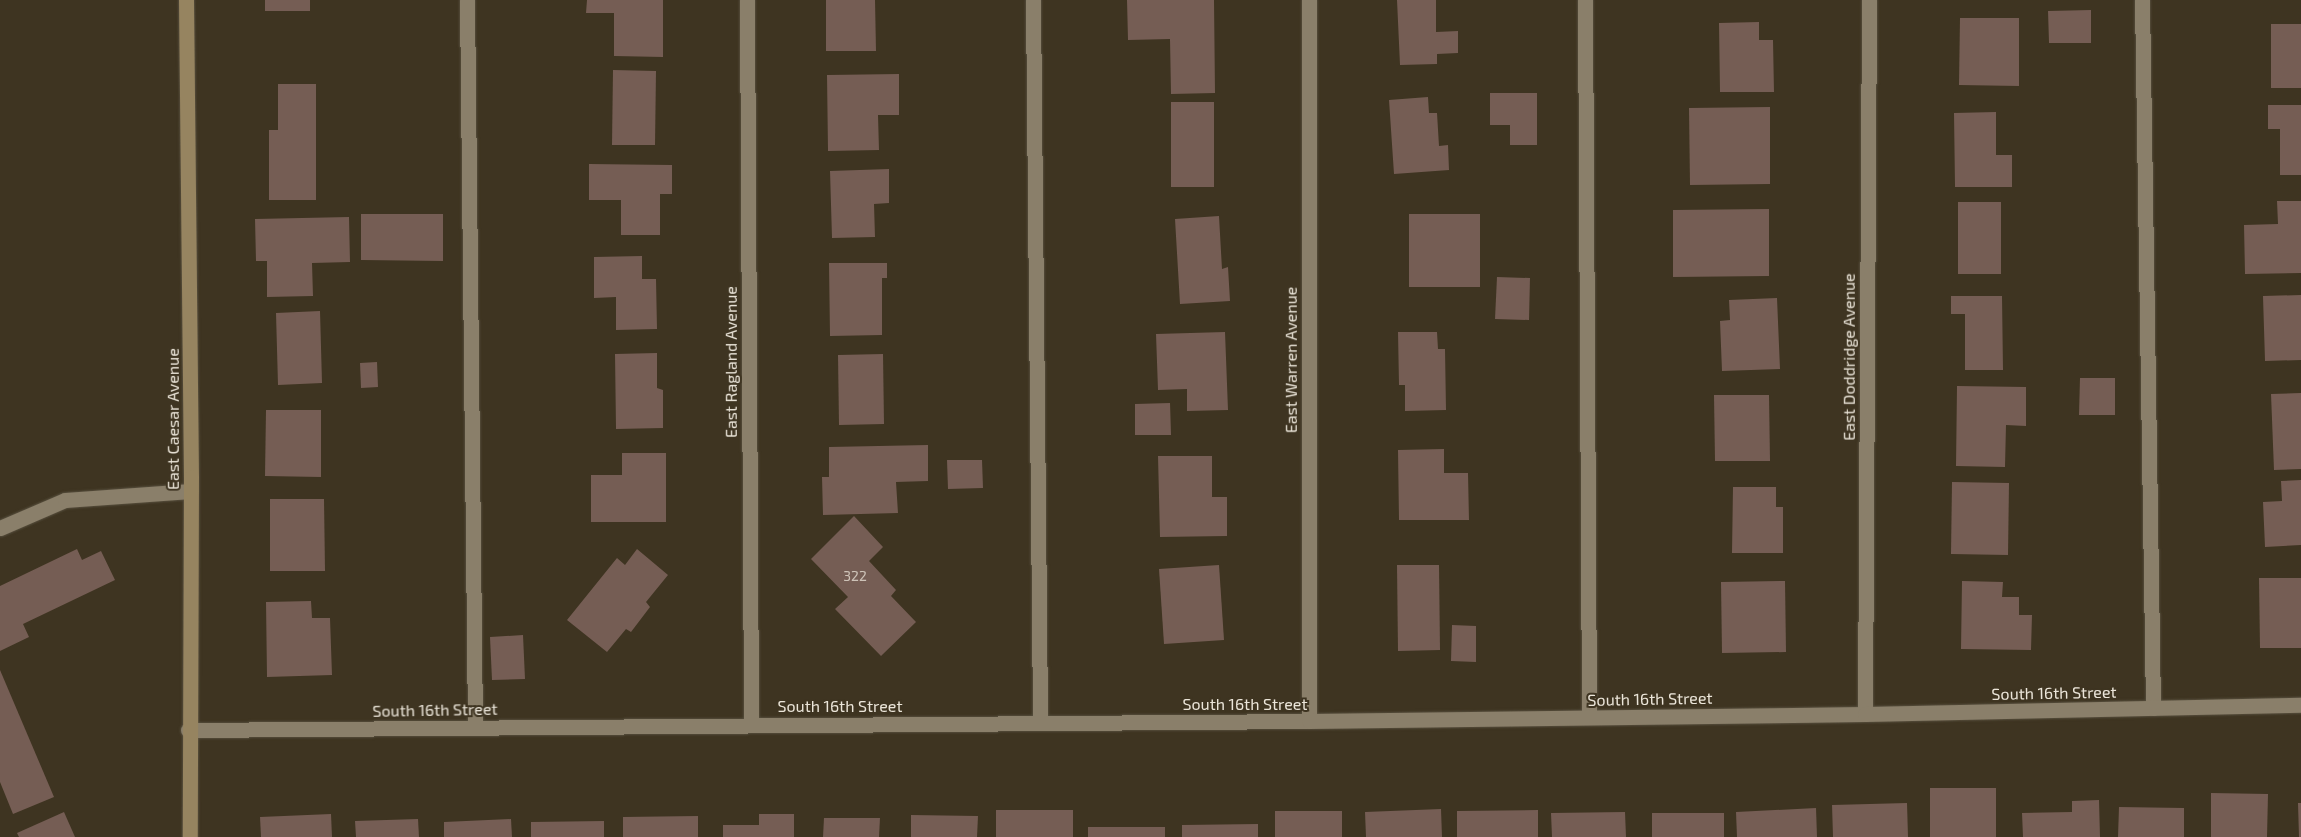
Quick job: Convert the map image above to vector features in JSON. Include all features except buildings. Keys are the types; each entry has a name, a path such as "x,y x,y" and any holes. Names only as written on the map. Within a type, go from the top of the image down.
{"street":[{"name":"East Caesar Avenue","path":"186,0 191,491 188,730 190,837"},
{"path":"467,0 475,727"},
{"name":"East Ragland Avenue","path":"747,0 751,724"},
{"path":"1033,0 1040,722"},
{"name":"East Warren Avenue","path":"1309,0 1309,721"},
{"path":"1585,0 1589,717"},
{"name":"East Doddridge Avenue","path":"1865,714 1869,0"},
{"path":"2142,0 2153,708"},
{"path":"0,528 65,500 191,491"},
{"name":"South 16th Street","path":"188,730 1309,721 1865,714 2301,705"}]}
